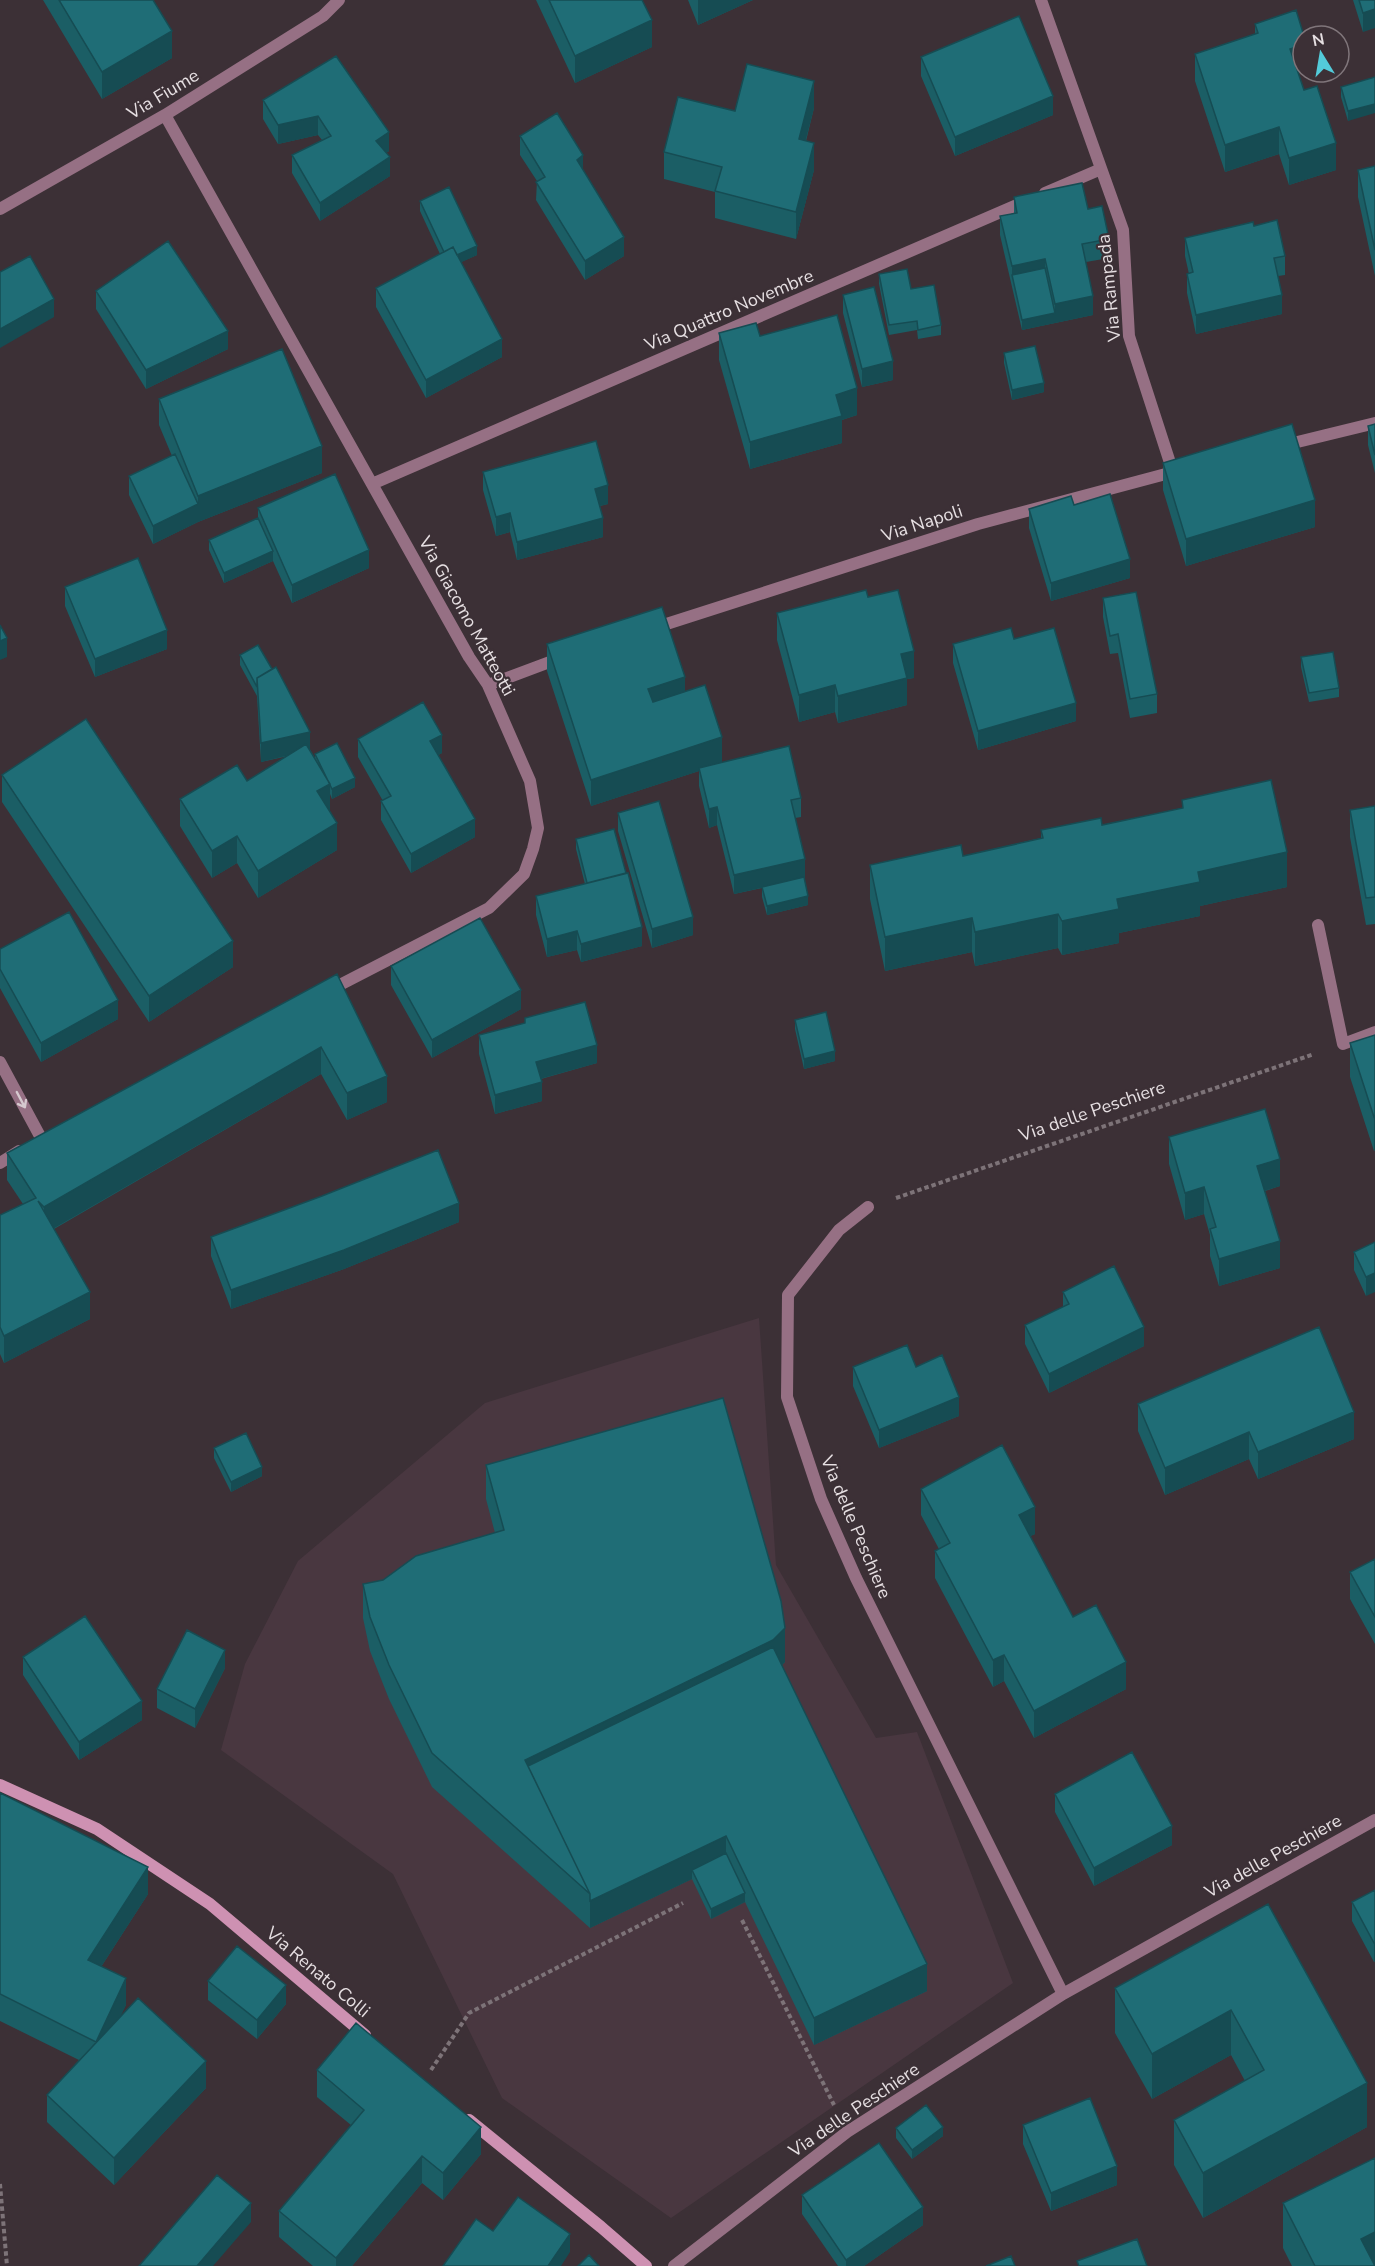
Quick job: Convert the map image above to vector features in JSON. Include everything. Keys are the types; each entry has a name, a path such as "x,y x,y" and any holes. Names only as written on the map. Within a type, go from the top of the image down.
{"street":[{"name":"Via Fiume","path":"0,209 165,115 323,16 339,0"},
{"name":"Via Rampada","path":"1041,0 1123,230 1129,336 1179,471"},
{"name":"Via Giacomo Matteotti","path":"165,115 469,657 488,685 531,781 538,828 534,849 524,874 489,908 312,1000"},
{"name":"Via Quattro Novembre","path":"372,484 1101,169"},
{"path":"1274,448 1375,423"},
{"name":"Via Napoli","path":"643,631 978,524 1179,471"},
{"path":"488,685 576,652"},
{"path":"1317,926 1343,1044 1375,1032"},
{"path":"0,1062 46,1135 0,1163"},
{"name":"Via delle Peschiere","path":"868,1207 839,1230 788,1295 787,1397 821,1499 856,1578 1063,1994"},
{"name":"Via Renato Colli","path":"0,1785 97,1829 210,1904 378,2046"},
{"name":"Via delle Peschiere","path":"674,2266 847,2132 1063,1994 1375,1820"},
{"path":"463,2115 646,2266"}],"path":[{"name":"Via delle Peschiere","path":"868,1207 1343,1044"},
{"path":"431,2070 469,2013 683,1903"},
{"path":"742,1920 847,2132"},
{"path":"0,2184 7,2266"}],"shaded area":[{"path":"759,1318 776,1565 876,1738 917,1732 1013,1983 671,2218 502,2098 393,1874 221,1750 245,1664 298,1561 485,1403"}],"building":[{"path":"59,0 153,0 172,31 102,72"},
{"path":"549,0 642,0 652,20 575,56"},
{"path":"1359,0 1375,0 1375,9 1363,13"},
{"path":"1296,10 1300,24 1291,24 1291,84 1302,84 1304,90 1317,86 1336,143 1289,158 1279,127 1225,145 1195,54 1258,33 1255,24"},
{"path":"1019,16 1053,96 955,137 921,57"},
{"path":"336,56 389,132 376,141 390,157 320,203 292,155 331,136 318,116 278,125 263,100"},
{"path":"747,64 814,81 799,139 814,143 796,212 715,191 722,167 664,152 678,97 735,111"},
{"path":"1375,77 1375,104 1348,111 1341,87"},
{"path":"557,113 583,155 577,160 624,237 585,261 536,182 545,177 520,136"},
{"path":"1375,166 1375,250 1358,170"},
{"path":"1082,183 1088,209 1102,206 1109,239 1082,244 1093,296 1055,304 1045,259 1012,266 1000,216 1017,213 1014,197"},
{"path":"449,187 477,246 457,255 453,247 444,252 420,201"},
{"path":"1277,220 1285,256 1274,258 1282,295 1196,315 1187,274 1193,272 1185,238 1253,222 1254,226"},
{"path":"168,241 228,331 146,370 96,291"},
{"path":"453,247 502,339 426,380 376,288"},
{"path":"30,256 54,299 0,329 0,272"},
{"path":"1045,268 1055,313 1022,320 1012,275"},
{"path":"907,269 911,289 934,285 941,325 918,330 917,321 889,325 879,274"},
{"path":"874,287 893,361 862,369 843,295"},
{"path":"837,315 857,388 836,395 842,416 750,442 719,333 756,323 760,336"},
{"path":"1035,346 1044,383 1012,390 1004,353"},
{"path":"282,349 322,446 198,496 159,399"},
{"path":"1292,424 1315,500 1186,539 1163,463"},
{"path":"1375,424 1375,455 1368,426"},
{"path":"596,441 608,485 595,489 603,518 517,542 510,513 496,517 483,472"},
{"path":"175,454 198,504 153,526 129,476"},
{"path":"335,474 369,550 292,585 258,508"},
{"path":"1110,494 1130,559 1051,583 1029,509 1071,496 1074,505"},
{"path":"258,518 273,551 224,573 209,540"},
{"path":"138,558 167,630 95,659 65,587"},
{"path":"866,590 868,597 898,590 914,651 901,654 907,678 838,696 835,685 799,695 777,613"},
{"path":"1136,592 1157,694 1130,699 1118,634 1110,636 1103,598"},
{"path":"662,607 685,677 648,689 653,702 705,685 722,737 591,780 547,644"},
{"path":"0,625 7,638 0,641"},
{"path":"1011,628 1014,639 1054,628 1076,703 978,731 953,644"},
{"path":"258,645 272,669 257,678 257,687 240,655"},
{"path":"1333,652 1339,688 1309,693 1301,657"},
{"path":"276,667 310,732 261,743 257,678"},
{"path":"423,702 442,735 430,741 475,819 411,854 381,801 391,796 358,739"},
{"path":"86,719 233,941 149,996 2,775"},
{"path":"337,743 355,778 332,789 315,754"},
{"path":"306,744 330,784 317,791 337,823 258,871 237,836 212,851 180,799 237,765 247,781"},
{"path":"789,746 801,798 791,800 805,859 734,875 717,807 709,809 699,768"},
{"path":"1271,780 1287,852 1198,872 1200,882 1117,899 1119,909 1062,921 1058,914 975,932 972,918 885,937 870,865 961,845 963,856 1043,838 1041,830 1101,818 1102,825 1183,808 1182,800"},
{"path":"659,801 693,917 652,929 618,813"},
{"path":"1375,806 1375,897 1366,898 1350,810"},
{"path":"614,829 626,873 587,883 576,839"},
{"path":"628,873 642,927 581,944 577,931 547,939 536,896"},
{"path":"804,877 808,896 767,906 762,887"},
{"path":"69,912 118,1000 41,1043 0,969 0,949"},
{"path":"480,918 521,990 432,1040 391,966"},
{"path":"337,974 387,1076 347,1093 321,1047 44,1207 38,1201 90,1292 4,1336 0,1327 0,1215 36,1198 7,1153"},
{"path":"585,1002 597,1045 536,1062 542,1082 495,1095 479,1035 525,1023 525,1018"},
{"path":"826,1012 835,1051 804,1059 795,1020"},
{"path":"1375,1035 1375,1116 1374,1117 1350,1043"},
{"path":"1265,1109 1280,1159 1257,1166 1280,1241 1219,1259 1210,1229 1216,1227 1204,1187 1185,1193 1169,1137"},
{"path":"438,1150 459,1203 344,1250 231,1290 211,1237"},
{"path":"1375,1242 1375,1273 1366,1277 1354,1252"},
{"path":"1114,1266 1144,1327 1049,1374 1025,1325 1069,1304 1063,1292"},
{"path":"1319,1327 1354,1412 1258,1452 1249,1432 1165,1468 1138,1404"},
{"path":"907,1345 916,1367 942,1355 959,1397 879,1430 853,1367"},
{"path":"723,1398 781,1601 785,1628 773,1640 525,1760 590,1894 432,1753 389,1665 370,1617 363,1584 383,1580 416,1556 504,1530 486,1465"},
{"path":"246,1433 262,1467 231,1482 214,1448"},
{"path":"1002,1445 1035,1507 1019,1515 1073,1617 1096,1605 1126,1662 1034,1711 1004,1655 993,1660 935,1551 950,1543 921,1489"},
{"path":"1375,1559 1375,1617 1350,1572"},
{"path":"85,1616 142,1701 79,1742 23,1657"},
{"path":"187,1630 225,1650 195,1709 157,1689"},
{"path":"773,1647 927,1964 814,2018 726,1836 590,1901 590,1894 528,1766"},
{"path":"1132,1752 1172,1826 1094,1868 1055,1794"},
{"path":"0,1793 148,1867 88,1960 126,1978 96,2042 0,1994"},
{"path":"726,1853 745,1893 711,1909 692,1870"},
{"path":"1375,1890 1375,1943 1374,1943 1352,1902"},
{"path":"1268,1904 1367,2083 1203,2173 1174,2120 1264,2070 1231,2010 1152,2054 1115,1988"},
{"path":"237,1946 286,1985 257,2020 208,1981"},
{"path":"138,1998 206,2061 114,2158 47,2095"},
{"path":"356,2023 481,2127 443,2173 422,2156 336,2258 279,2211 364,2110 317,2070"},
{"path":"1090,2098 1117,2166 1051,2193 1023,2125"},
{"path":"926,2105 943,2127 912,2150 896,2128"},
{"path":"879,2143 923,2207 846,2260 802,2195"},
{"path":"1375,2158 1375,2232 1361,2239 1375,2266 1315,2266 1283,2203"},
{"path":"217,2175 251,2203 197,2266 139,2266"},
{"path":"518,2197 570,2234 548,2266 443,2266 476,2219 493,2231"},
{"path":"1137,2239 1147,2266 1079,2266 1077,2261"},
{"path":"589,2255 599,2266 578,2266"},
{"path":"1011,2256 1015,2266 986,2266"}]}
